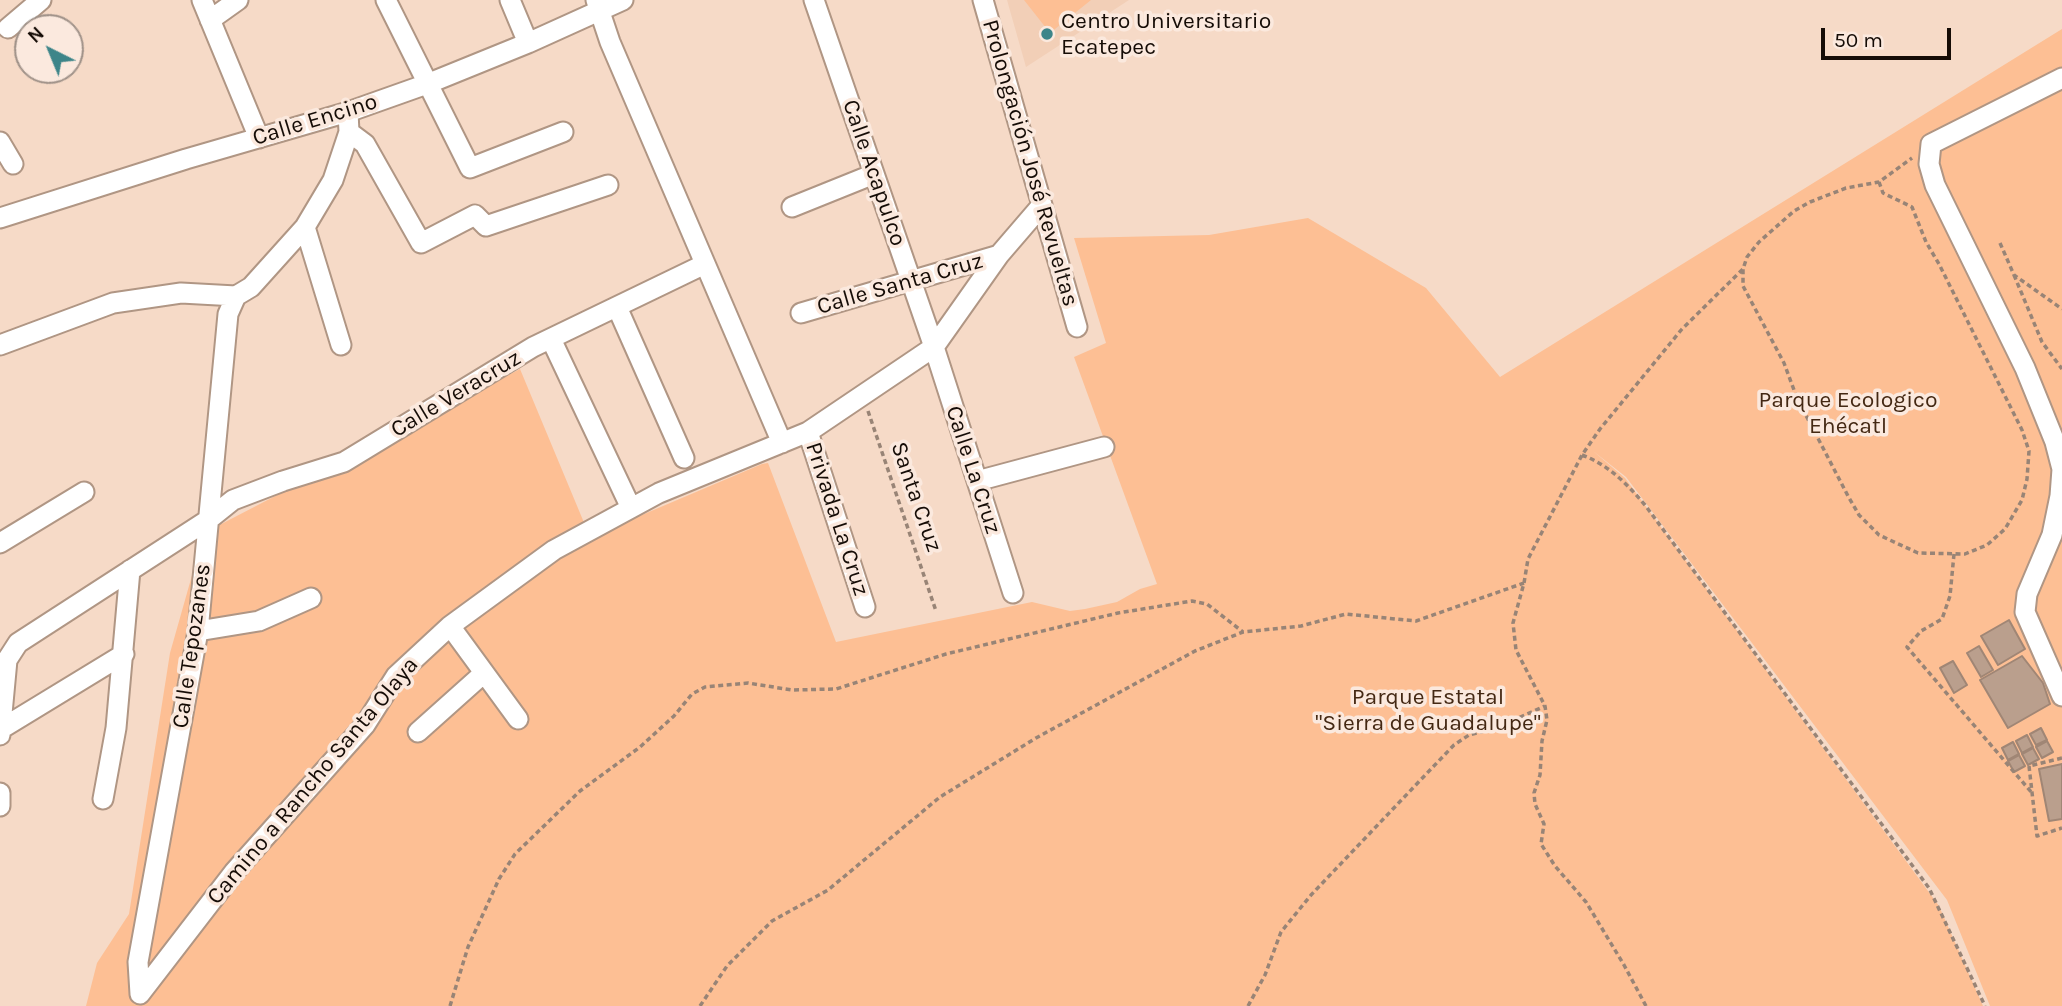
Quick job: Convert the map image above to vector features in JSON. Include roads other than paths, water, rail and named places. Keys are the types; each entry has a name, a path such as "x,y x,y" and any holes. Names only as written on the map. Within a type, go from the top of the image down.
{"street":[{"path":"8,28 41,0"},
{"path":"202,0 259,138"},
{"path":"210,20 237,0"},
{"path":"386,0 470,168 563,132"},
{"path":"510,0 528,43"},
{"name":"Calle Encino","path":"0,218 427,85 528,43 597,5 623,0"},
{"name":"Calle Acapulco","path":"814,0 934,347"},
{"name":"Prolongación José Revueltas","path":"983,0 1077,327"},
{"path":"597,5 610,42 782,443"},
{"path":"2062,78 1931,144 1929,164 1935,185 2025,368 2055,442 2062,469 2052,535 2028,594 2025,612 2062,696"},
{"path":"0,345 113,303 181,293 236,296 251,287 304,228 333,180 349,132 348,111"},
{"path":"349,132 365,144 421,243 475,215 486,226 608,185"},
{"path":"0,142 13,164"},
{"path":"792,207 874,174"},
{"name":"Camino a Rancho Santa Olaya","path":"140,994 234,872 365,725 396,676 450,626 554,550 659,493 808,432 934,347 999,255 1042,205"},
{"path":"304,228 341,345"},
{"name":"Calle Santa Cruz","path":"801,313 999,255"},
{"name":"Calle Veracruz","path":"1,732 7,660 18,643 208,520 233,500 344,461 551,339 705,264"},
{"name":"Calle Tepozanes","path":"140,994 138,962 198,631 228,313 236,296"},
{"path":"617,307 684,458"},
{"path":"551,339 631,508"},
{"name":"Calle La Cruz","path":"934,347 1013,593"},
{"name":"Privada La Cruz","path":"808,432 865,607"},
{"path":"977,481 1104,447"},
{"path":"0,544 85,492"},
{"path":"103,799 116,728 130,570"},
{"path":"198,631 259,621 311,598"},
{"path":"450,626 518,719"},
{"path":"1,732 124,653"},
{"path":"418,732 484,673"},
{"path":"0,793 0,806"}],"place":[{"name":"Centro Universitario Ecatepec","path":"1047,34"}],"park label":[{"name":"Parque Ecologico Ehécatl","path":"1848,413"},
{"name":"Parque Estatal \"Sierra de Guadalupe\"","path":"1428,710"}]}
